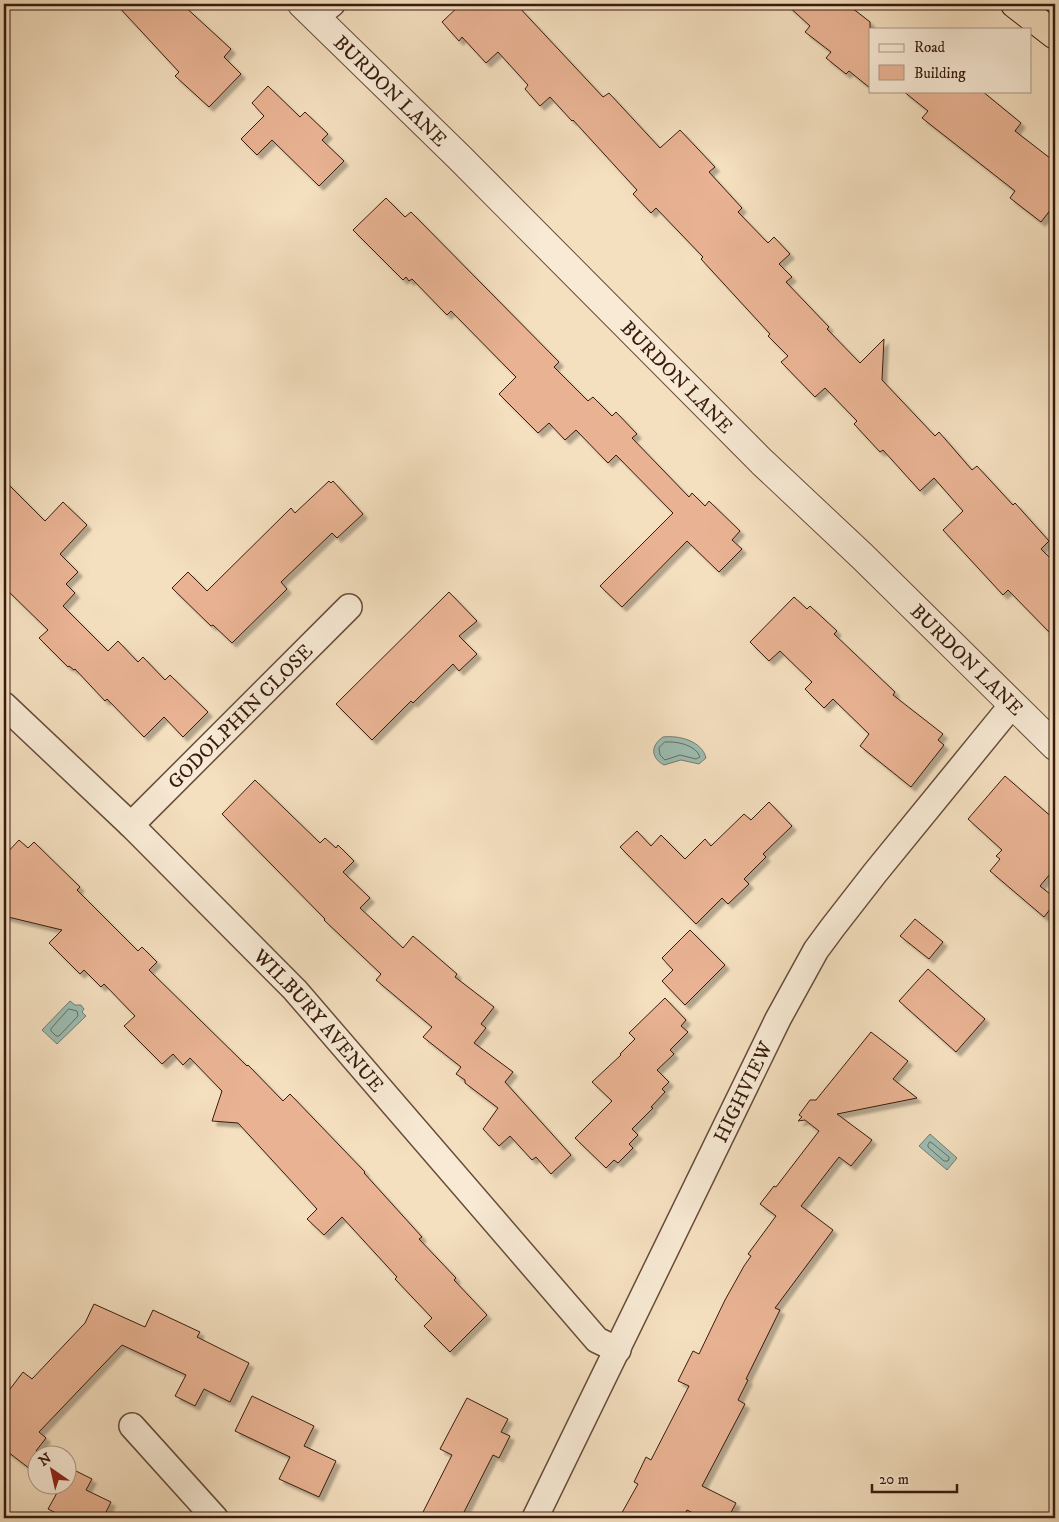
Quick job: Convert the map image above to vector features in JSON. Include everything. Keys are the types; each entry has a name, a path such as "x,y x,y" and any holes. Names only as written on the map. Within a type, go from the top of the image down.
{"highway":[{"path":"1015,4 1055,35"}],"street":[{"name":"BURDON LANE","path":"316,8 459,156 762,462 862,556 1055,746"},
{"name":"GODOLPHIN CLOSE","path":"131,825 349,607"},
{"name":"WILBURY AVENUE","path":"4,705 131,825 295,990 597,1340 618,1350"},
{"name":"HIGHVIEW","path":"535,1518 778,1018 816,950 875,873 1012,705"},
{"path":"132,1426 215,1518"}],"water":[{"path":"663,737 689,740 700,747 706,758 699,764 681,760 664,765 657,759 654,752 656,744"},
{"path":"70,1001 75,1005 81,1005 84,1009 82,1012 86,1016 57,1044 42,1030"},
{"path":"930,1134 957,1158 947,1170 919,1146"}],"building":[{"path":"116,4 182,4 231,49 224,57 241,74 209,107 175,76 179,72"},
{"path":"461,4 516,4 603,97 609,93 660,148 680,130 715,167 709,172 742,208 738,212 768,243 774,237 790,254 779,264 792,277 786,282 860,363 884,339 882,380 935,436 939,432 972,470 977,466 1013,505 1015,503 1049,541 1041,549 1055,563 1055,638 1008,590 1003,595 943,530 963,511 934,478 920,491 883,450 880,452 854,424 857,421 825,388 815,397 781,362 788,356 768,336 770,334 701,259 703,257 656,208 651,213 633,194 637,190 550,97 540,106 525,89 528,85 498,52 486,63 462,37 459,41 442,22"},
{"path":"786,4 847,4 870,22 869,87 849,71 846,74 826,58 831,52 805,32 810,26"},
{"path":"268,86 300,117 305,112 328,134 322,140 344,161 319,186 272,140 257,155 241,139 264,116 252,103"},
{"path":"904,92 983,92 1021,123 1015,131 1055,162 1055,204 1041,222 1010,198 1015,191 922,118 928,111"},
{"path":"386,198 405,217 411,212 559,362 554,367 588,401 593,397 612,416 616,412 637,434 632,438 689,497 692,493 705,506 709,501 740,531 732,540 742,549 719,572 687,541 622,607 600,586 673,513 616,455 608,463 576,430 565,440 549,423 538,433 499,394 516,377 451,311 447,315 412,279 409,281 406,277 403,280 353,230"},
{"path":"4,480 45,521 63,502 87,525 60,554 78,572 66,584 75,593 63,606 108,651 118,641 138,662 143,657 165,680 170,675 208,712 183,737 164,717 144,737 107,699 105,701 75,669 68,667 39,638 48,630 4,587"},
{"path":"329,481 331,483 333,481 363,514 337,538 332,533 281,582 287,589 232,643 213,625 211,626 172,588 188,572 207,591 291,508 295,513"},
{"path":"449,592 477,621 459,636 477,654 459,671 453,664 413,703 411,701 372,740 336,704"},
{"path":"794,597 807,609 810,606 837,631 834,634 895,692 893,695 943,734 938,740 944,745 911,787 860,746 869,734 833,699 824,708 805,689 812,682 780,651 769,661 750,642"},
{"path":"1005,776 1055,820 1055,868 1040,886 1055,898 1055,903 1044,917 990,871 1000,859 996,856 1002,850 968,819"},
{"path":"255,780 320,843 325,838 336,848 338,845 354,861 343,872 370,898 360,908 403,948 413,936 457,974 455,977 494,1007 481,1024 486,1028 474,1043 513,1072 505,1082 571,1155 551,1174 536,1157 532,1160 510,1136 499,1146 483,1129 498,1108 465,1083 465,1080 456,1074 461,1067 423,1037 432,1027 376,980 381,974 324,920 222,814"},
{"path":"769,802 792,826 763,854 766,857 744,879 749,884 728,904 722,898 696,924 620,847 637,831 651,846 661,835 685,859 705,839 711,846 744,814 751,820"},
{"path":"19,840 28,848 34,842 80,887 77,890 138,951 142,947 157,962 149,970 283,1101 290,1094 365,1172 422,1237 419,1239 456,1278 454,1280 487,1315 450,1352 424,1326 432,1318 395,1279 397,1277 342,1217 324,1235 307,1219 317,1209 238,1123 212,1121 222,1091 190,1058 183,1065 173,1054 162,1064 124,1026 135,1016 104,984 101,987 84,970 80,974 49,943 62,930 4,916 4,856"},
{"path":"915,919 943,942 929,959 900,936"},
{"path":"690,930 725,965 685,1005 662,981 673,970 662,958"},
{"path":"928,969 985,1019 956,1052 899,1001"},
{"path":"665,998 686,1020 681,1026 688,1032 670,1050 674,1054 657,1070 669,1082 662,1089 665,1092 651,1107 653,1108 632,1129 638,1135 629,1144 633,1148 618,1163 614,1160 606,1168 575,1138 612,1101 592,1082 635,1039 629,1033"},
{"path":"871,1032 908,1061 893,1079 917,1098 837,1114 872,1140 851,1166 839,1157 801,1206 833,1230 775,1308 780,1310 746,1379 748,1380 738,1400 745,1404 702,1486 736,1503 728,1518 703,1518 687,1510 682,1518 619,1518 638,1484 634,1482 646,1457 651,1460 689,1386 678,1381 693,1351 699,1354 725,1300 751,1256 748,1254 776,1216 760,1204 774,1186 776,1187 819,1131 805,1120 798,1121 802,1117 799,1115 810,1100 816,1100"},
{"path":"94,1304 145,1327 153,1310 200,1332 197,1337 249,1363 230,1402 204,1389 195,1406 175,1396 186,1375 122,1345 39,1432 46,1438 41,1444 28,1444 28,1467 4,1449 4,1434 10,1438 4,1433 4,1397 23,1372 32,1379 85,1323"},
{"path":"252,1396 314,1426 304,1446 336,1461 319,1497 279,1479 290,1457 235,1431"},
{"path":"467,1398 508,1419 501,1432 510,1436 499,1458 493,1455 461,1518 420,1518 452,1455 440,1449"},
{"path":"78,1472 92,1479 86,1490 111,1502 103,1518 66,1518 48,1509 56,1494 78,1494"}]}
